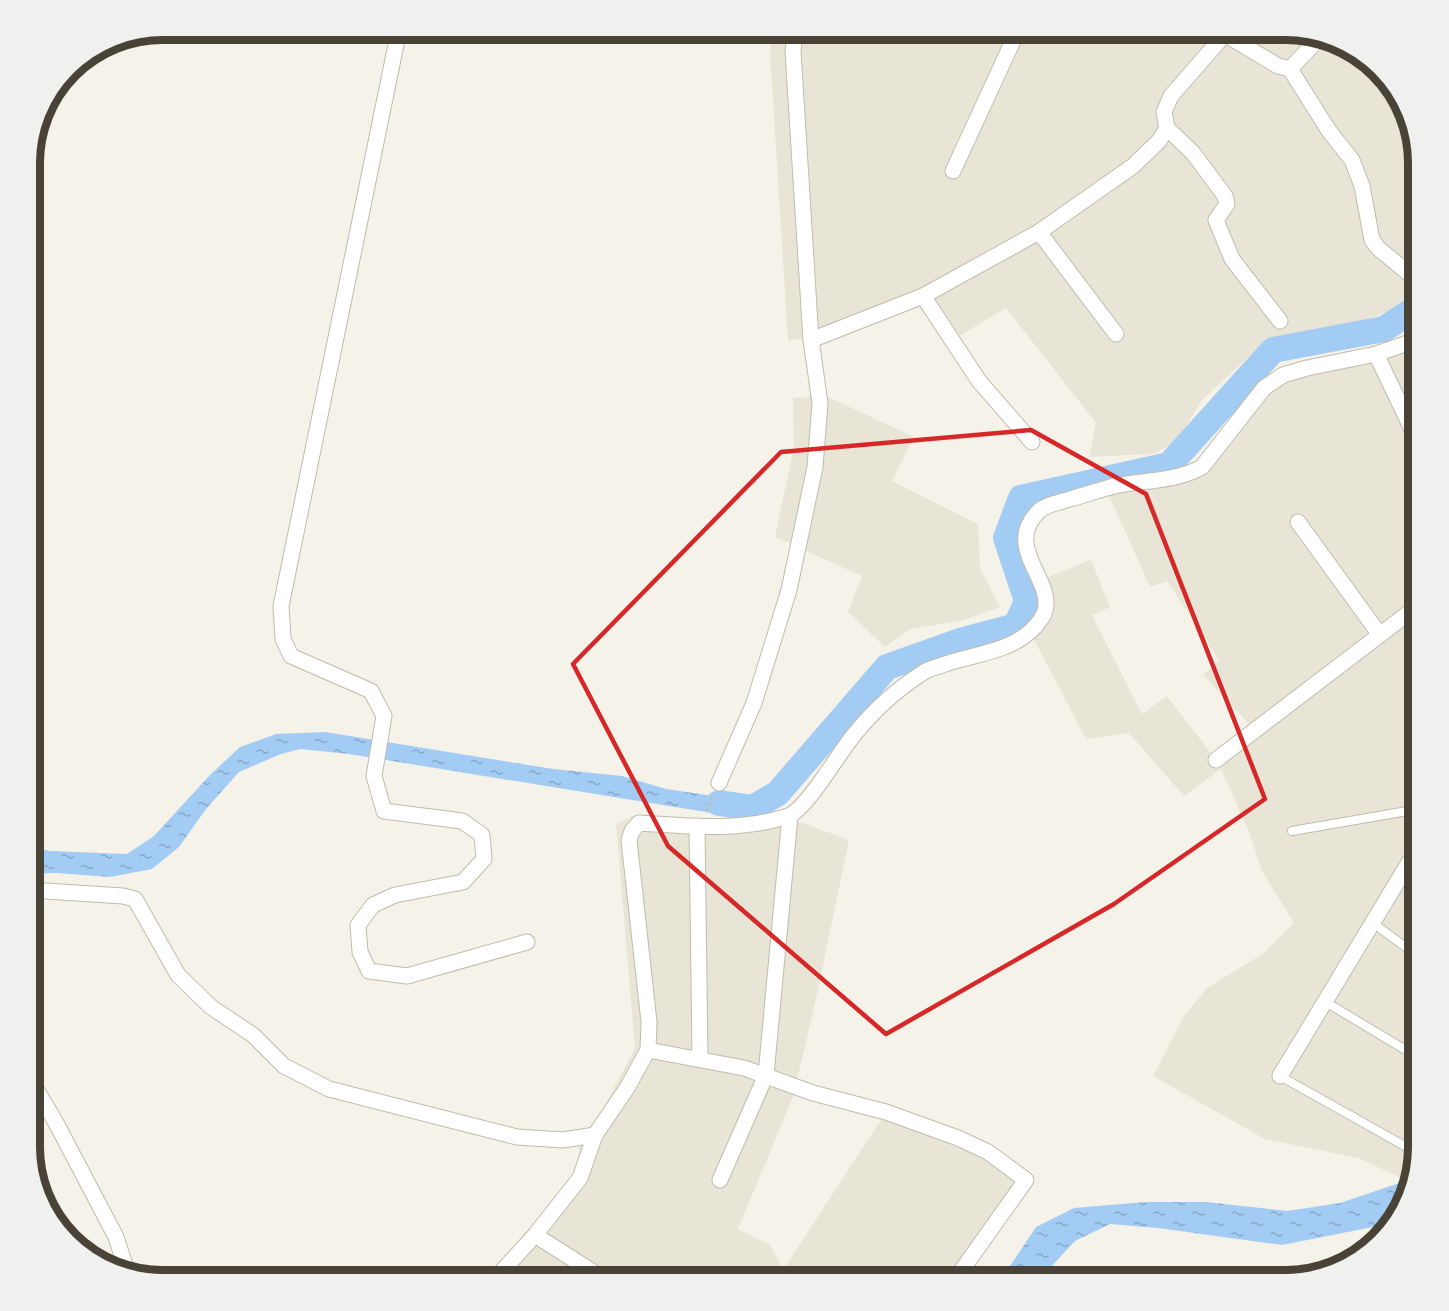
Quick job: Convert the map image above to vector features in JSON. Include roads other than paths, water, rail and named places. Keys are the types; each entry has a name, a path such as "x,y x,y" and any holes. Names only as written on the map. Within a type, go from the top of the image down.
{"street":[{"path":"716,788 754,703 789,590 812,478 820,403 811,340 794,40"},
{"path":"953,171 1013,40"},
{"path":"1216,40 1171,96 1164,112 1167,128 1193,153 1225,196 1227,204 1216,220 1232,259 1280,321"},
{"path":"1235,40 1278,66 1290,69 1329,131 1352,160 1362,186 1372,240 1378,248 1408,273"},
{"path":"397,41 281,606 283,639 291,656 371,691 384,716 374,776 384,811 462,821 482,835 484,859 463,882 395,895 373,905 358,925 360,952 369,970 407,976 527,942"},
{"path":"1290,69 1313,44"},
{"path":"811,340 923,296 1039,232 1133,166 1159,141 1167,128"},
{"path":"1039,232 1116,334"},
{"path":"923,296 979,381 1032,442"},
{"path":"503,1270 535,1235 580,1178 595,1135 627,1088 648,1050 649,1022 629,840 632,831 639,824 701,821 748,826 790,816 805,802 854,735 891,696 926,671 964,658 1000,650 1014,643 1042,618 1046,606 1043,588 1026,552 1025,535 1033,518 1043,507 1114,486 1188,475 1202,467 1264,388 1283,375 1376,354 1408,343"},
{"path":"1376,354 1408,421"},
{"path":"1298,522 1380,635"},
{"path":"1216,760 1408,613"},
{"path":"720,1180 766,1075 790,816"},
{"path":"700,1059 701,821"},
{"path":"1280,1076 1408,865"},
{"path":"41,891 123,896 135,899 178,975 211,1007 253,1035 284,1066 329,1089 517,1137 563,1140 595,1135"},
{"path":"648,1050 744,1068 813,1093 886,1112 988,1152 1026,1180 962,1270"},
{"path":"41,1097 116,1237 125,1264"},
{"path":"535,1235 591,1270"}],"lane":[{"path":"1292,831 1408,811"},
{"path":"1373,923 1408,949"},
{"path":"1324,1001 1408,1051"},
{"path":"1280,1076 1408,1148"}],"water":[{"path":"325,732 553,769 622,776 666,789 741,800 753,808 741,815 712,813 349,754 300,749 281,754 239,772 206,809 179,847 152,869 110,877 41,874 41,849 127,854 154,836 209,776 240,747 276,734"},
{"path":"1403,1182 1396,1202 1381,1225 1282,1245 1158,1228 1110,1224 1075,1241 1048,1270 1008,1270 1036,1227 1074,1208 1146,1202 1206,1202 1287,1211 1340,1203"}],"waterway":[{"path":"719,803 753,808 778,793 887,667 963,640 1016,626 1027,601 1006,538 1021,498 1169,465 1273,350 1384,329 1408,313"}]}
